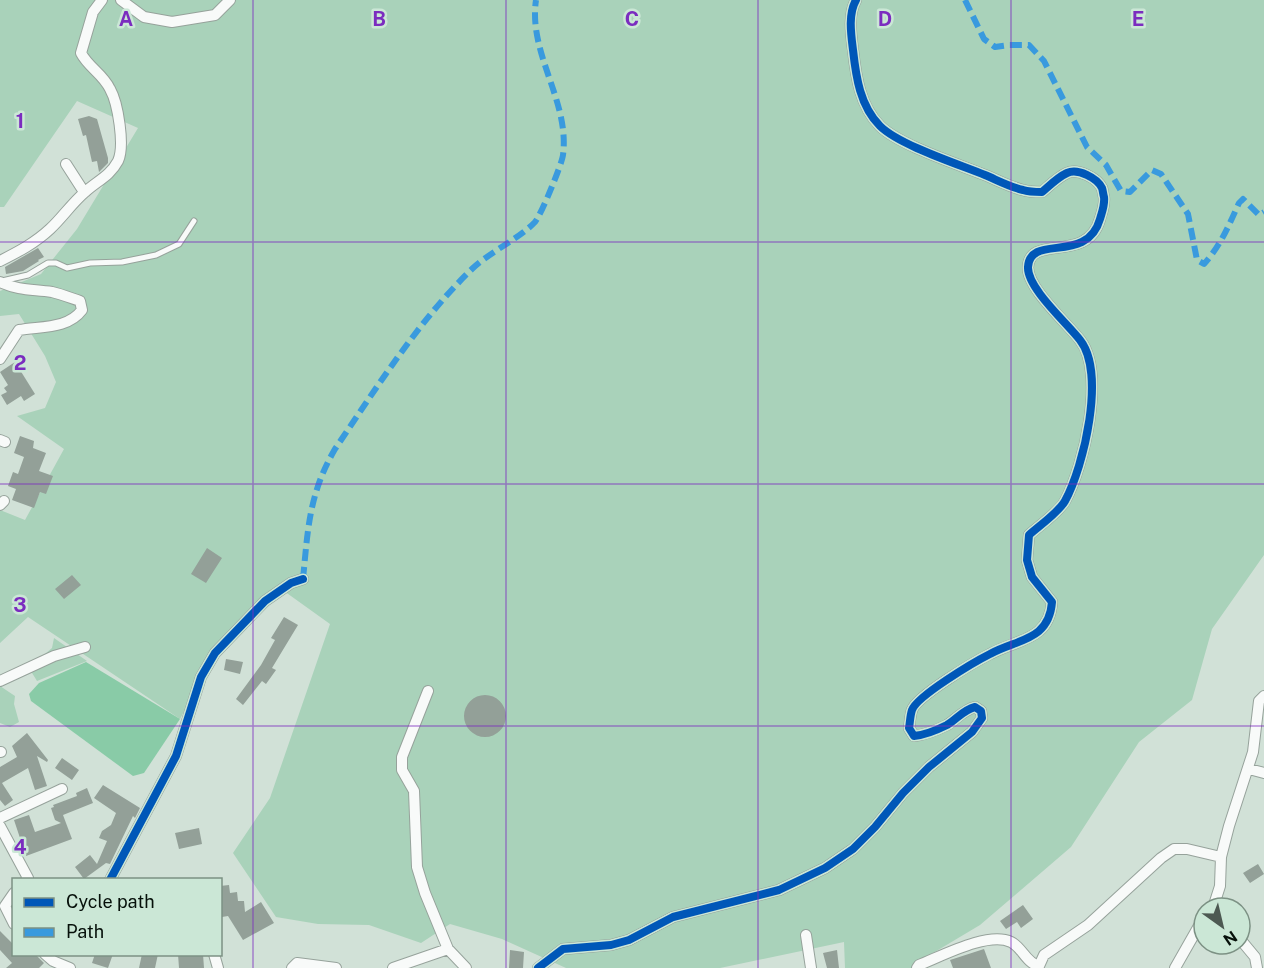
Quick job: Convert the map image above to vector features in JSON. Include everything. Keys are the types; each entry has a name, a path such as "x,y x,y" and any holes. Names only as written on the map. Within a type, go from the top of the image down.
{"street":[{"path":"0,261 26,249 49,230 84,192 109,175 119,158 120,133 110,88 97,71 85,62 81,53 93,12 102,0"},
{"path":"121,0 144,17 172,22 215,15 230,0"},
{"path":"538,968 564,949 611,945 629,940 673,917 779,890 825,868 853,849 929,767 972,732 982,718 981,711 975,707 966,709 948,724 923,735 914,736 909,728 912,708 929,692 991,653 1027,639 1041,629 1051,615 1052,602 1032,577 1027,560 1029,535 1063,504 1078,471 1088,432 1092,373 1089,353 1044,299 1031,279 1028,266 1032,255 1044,249 1070,247 1086,241 1098,226 1105,203 1102,188 1093,179 1079,172 1068,172 1042,192 1023,190 935,155 882,128 862,98 856,76 852,8 856,0"},
{"path":"66,164 84,192"},
{"path":"0,282 20,289 53,292 80,301 82,310 75,319 60,324 19,330 0,359"},
{"path":"111,878 176,756 201,677 215,653 265,601 291,583 303,579"},
{"path":"0,681 54,656 86,647"},
{"path":"428,691 402,757 402,770 414,791 417,867 425,893 448,949 466,968"},
{"path":"1217,896 1220,886 1221,856 1249,769 1259,701 1264,696"},
{"path":"1249,769 1264,773"},
{"path":"0,818 62,789"},
{"path":"0,826 28,878"},
{"path":"917,968 919,965 987,939 1011,942 1033,965 1040,967 1044,955 1088,925 1161,858 1174,849 1187,849 1221,856"},
{"path":"12,895 3,907 12,921"},
{"path":"806,935 811,968"},
{"path":"1175,968 1192,938"},
{"path":"393,968 448,949"},
{"path":"1252,953 1257,968"},
{"path":"51,959 70,968"},
{"path":"292,968 297,963 336,968"}],"lane":[{"path":"0,282 28,275 48,263 56,263 66,268 90,263 122,262 156,255 179,244 194,221"}],"shaded area":[{"path":"0,0 1264,0 1264,555 1212,629 1192,700 1139,742 1071,847 980,925 918,962 913,968 845,968 844,942 720,968 566,968 502,939 450,924 421,943 369,925 318,924 276,917 233,853 270,798 330,624 277,586 212,659 180,719 28,617 0,643 0,510 25,520 64,449 17,416 45,408 56,382 45,356 19,314 0,316 0,291 41,274 77,229 138,128 77,101 4,207 0,207"},
{"path":"54,638 87,661 37,681 29,668 52,648"},
{"path":"86,662 180,719 144,773 133,776 31,701 29,694 39,683"},
{"path":"0,686 15,696 14,704 19,722 10,727 0,723"}],"building":[{"path":"89,116 97,119 108,158 108,163 99,172 97,161 92,162 86,135 83,136 78,119"},
{"path":"38,248 44,257 23,271 6,274 5,267"},
{"path":"15,362 35,394 24,401 21,396 7,405 1,395 7,392 4,388 8,385 0,372"},
{"path":"20,436 34,441 33,448 46,453 39,471 53,476 46,494 40,492 34,508 12,500 16,489 8,486 13,472 18,474 24,457 14,453"},
{"path":"207,548 222,558 206,583 191,574"},
{"path":"72,575 81,585 64,599 55,589"},
{"path":"284,617 298,625 272,668 276,670 266,684 262,681 243,705 236,699 261,665 275,640 271,638"},
{"path":"226,659 243,662 240,674 224,670"},
{"path":"485,695 500,701 506,716 500,731 485,737 470,731 464,716 470,701"},
{"path":"27,733 48,760 47,762 37,756 47,786 35,790 28,768 2,783 13,800 5,806 0,800 0,767 17,757 12,746"},
{"path":"62,758 79,770 72,780 55,768"},
{"path":"103,785 140,808 135,818 133,816 110,864 106,863 83,878 75,867 90,855 97,864 107,841 99,838 102,831 111,825 116,813 94,798"},
{"path":"87,788 93,803 63,815 72,839 26,856 14,820 29,815 35,832 61,823 55,820 51,808 54,807 53,805 77,796 76,793"},
{"path":"199,828 202,844 179,849 175,833"},
{"path":"1258,864 1264,874 1250,883 1243,873"},
{"path":"229,885 230,893 237,892 238,901 244,901 245,912 261,902 274,923 243,940 228,916 222,917 222,886"},
{"path":"1023,905 1033,919 1021,928 1017,922 1006,929 1000,921"},
{"path":"0,931 12,943 12,956 37,956 44,963 39,968 6,968 12,963 0,950"},
{"path":"984,949 991,968 953,968 950,960"},
{"path":"510,950 524,952 523,968 509,968"},
{"path":"837,950 839,968 827,968 823,953"},
{"path":"94,956 112,956 108,968 92,963"},
{"path":"142,956 158,956 155,968 139,968"},
{"path":"178,956 203,956 204,968 179,968"}],"marked path":[{"path":"303,579 311,512 326,465 335,449 383,378 453,288 480,262 535,222 555,178 563,155 564,135 561,116 538,39 535,20 536,0"},
{"path":"965,0 984,39 995,47 1029,45 1044,61 1087,147 1106,165 1121,191 1130,192 1152,170 1161,174 1188,214 1197,260 1204,264 1210,257 1243,199 1259,215 1264,212"}],"cycle path":[{"path":"538,968 563,949 611,945 629,940 673,917 779,890 825,868 853,849 903,793 929,767 972,732 982,718 981,711 975,707 943,727 914,736 909,728 912,710 916,704 935,688 972,664 1038,632 1050,615 1052,602 1032,577 1027,560 1029,535 1062,505 1072,485 1079,466 1089,420 1092,396 1091,374 1088,355 1080,340 1041,295 1029,275 1028,267 1031,257 1038,252 1084,241 1093,233 1104,206 1102,188 1087,175 1071,172 1060,177 1042,192 1025,191 930,154 889,133 873,118 863,100 858,81 851,24 856,0"},
{"path":"111,878 176,756 201,677 215,653 265,601 291,583 303,579"}]}
